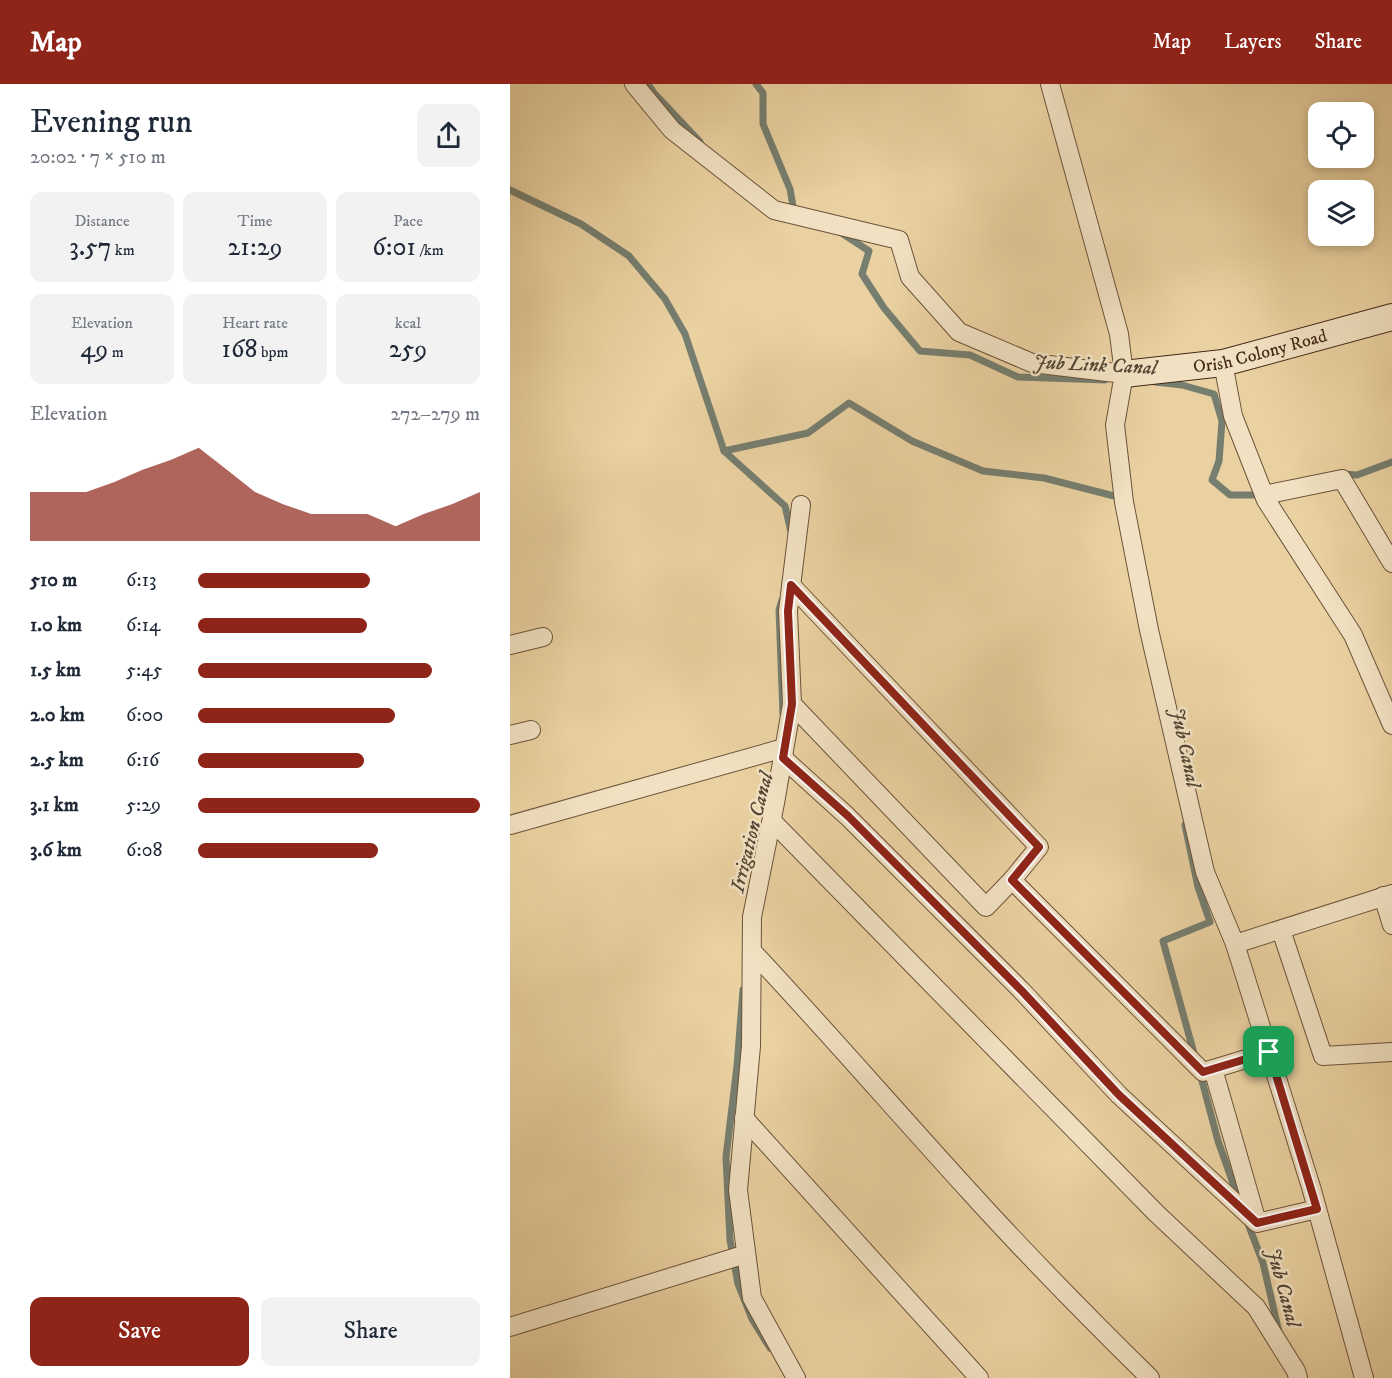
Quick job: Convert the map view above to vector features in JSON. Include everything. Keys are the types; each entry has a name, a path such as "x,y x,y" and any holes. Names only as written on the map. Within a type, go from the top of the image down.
{"street":[{"path":"634,84 672,130 774,210 899,240 910,277 959,332 1032,363 1124,374"},
{"path":"1050,84 1119,334 1124,374 1115,425 1124,502 1147,618 1206,872 1235,945 1269,1052 1317,1209 1364,1378"},
{"name":"Orish Colony Road","path":"1124,374 1223,363 1392,317"},
{"path":"1223,363 1233,416 1264,495 1353,635 1392,724"},
{"path":"1264,495 1342,479 1392,562"},
{"path":"796,1378 752,1298 738,1190 751,1046 752,916 772,821 792,704 788,611 801,505"},
{"path":"791,585 1039,847 986,907 792,704"},
{"path":"510,645 543,637"},
{"path":"510,735 531,730"},
{"path":"510,825 783,753"},
{"path":"783,753 1021,990 1119,1095 1257,1223"},
{"path":"772,821 1156,1213 1256,1307 1296,1371 1298,1378"},
{"path":"1012,880 1203,1072 1269,1052"},
{"path":"1235,945 1388,895 1392,925"},
{"path":"1281,930 1323,1056 1392,1052"},
{"path":"752,951 970,1193 1150,1378"},
{"path":"1213,1069 1257,1223"},
{"path":"744,1118 979,1378"},
{"path":"1257,1223 1317,1209"},
{"path":"510,1327 746,1254"}],"waterway":[{"name":"Jub Link Canal","path":"648,84 700,142"},
{"name":"Jub Link Canal","path":"756,84 763,93 763,124 790,189 794,212"},
{"name":"Irrigation Canal","path":"510,190 581,224 629,256 665,299 685,334 724,451 785,506 791,532"},
{"name":"Jub Link Canal","path":"840,232 869,251 862,274 884,308 920,351 970,355 1018,377 1105,380"},
{"name":"Jub Link Canal","path":"1155,382 1182,385 1214,394 1222,421 1219,461 1212,480 1230,495 1263,495"},
{"name":"Jub Canal","path":"724,451 808,433 849,403 912,441 983,471 1044,478 1118,497 1119,500"},
{"name":"Jub Link Canal","path":"1343,474 1357,475 1392,462"},
{"name":"Irrigation Canal","path":"782,600 779,610 783,714"},
{"name":"Jub Canal","path":"1185,825 1198,887 1210,922 1163,941 1195,1057"},
{"name":"Irrigation Canal","path":"743,990 726,1157 730,1240 738,1284 752,1319 770,1348"},
{"name":"Jub Canal","path":"1200,1073 1218,1141 1239,1200"},
{"name":"Jub Canal","path":"1247,1221 1263,1263 1279,1332"}],"route":[{"path":"791,585 1039,847 1012,880 1203,1072 1269,1052 1317,1209 1257,1223 1119,1095 1021,990 848,816 783,758 792,704 788,611 791,585"}]}
